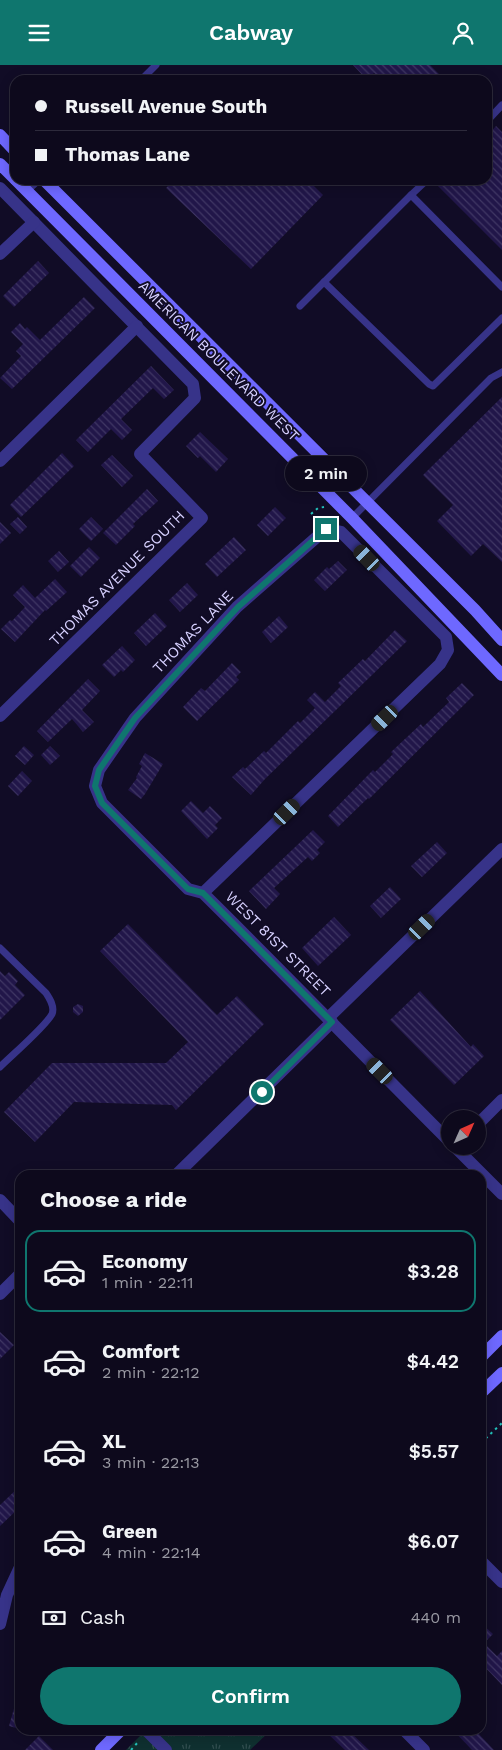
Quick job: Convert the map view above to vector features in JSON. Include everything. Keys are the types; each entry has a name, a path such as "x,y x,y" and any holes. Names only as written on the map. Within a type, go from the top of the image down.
{"main road":[{"path":"0,135 10,146"},
{"name":"AMERICAN BOULEVARD WEST","path":"0,164 10,173"},
{"name":"AMERICAN BOULEVARD WEST","path":"22,185 352,518 502,675"},
{"name":"AMERICAN BOULEVARD WEST","path":"49,185 470,605 502,640"},
{"path":"221,386 236,371"},
{"path":"486,1352 502,1336"},
{"path":"486,1388 502,1373"},
{"path":"101,1750 116,1735"}],"street":[{"path":"0,188 137,325 0,461"},
{"path":"0,254 34,222"},
{"name":"THOMAS AVENUE SOUTH","path":"0,716 202,518 140,454 195,398 193,384 137,325"},
{"name":"THOMAS LANE","path":"99,770 135,718 238,607 326,529 341,532 446,637 448,650 440,664 203,893"},
{"name":"WEST 81ST STREET","path":"99,770 95,786 102,803 188,889 203,893 441,1133"},
{"path":"181,1170 502,849"},
{"path":"486,1116 502,1100"},
{"path":"464,1155 478,1170"},
{"path":"486,1178 502,1194"},
{"path":"0,1201 15,1216"},
{"path":"0,1294 15,1279"},
{"path":"486,1566 502,1582"},
{"path":"0,1624 7,1595 15,1578"},
{"path":"143,1735 166,1750"},
{"path":"409,1735 424,1750"}],"lane":[{"path":"146,75 156,65"},
{"path":"27,191 34,185"},
{"path":"300,306 422,185"},
{"path":"411,195 502,287"},
{"path":"324,282 428,384 433,386 502,318"},
{"path":"352,518 491,378 502,372"},
{"path":"0,948 46,993 52,1001 52,1013 46,1022 0,1067"}],"path":[{"path":"311,514 318,508 330,507"},
{"path":"486,1438 502,1423"},
{"path":"131,1750 143,1735"}],"green space":[{"path":"141,1735 266,1735 250,1750 126,1750"}],"building":[{"path":"353,65 430,65 440,75 376,75 374,73 372,75 362,75"},
{"path":"496,126 502,132 502,250 438,186 492,185 492,130"},
{"path":"169,185 313,185 323,195 251,269 166,188"},
{"path":"38,261 49,273 14,307 3,296"},
{"path":"84,297 95,308 12,389 0,378 21,356 16,351 23,344 11,332 20,323 40,340"},
{"path":"151,366 174,390 164,399 153,388 121,419 132,430 122,440 111,429 88,452 76,440"},
{"path":"502,397 502,562 483,544 471,556 437,521 453,505 423,475"},
{"path":"200,432 228,459 216,472 200,456 198,458 186,446"},
{"path":"62,453 74,466 21,517 10,505"},
{"path":"112,455 133,476 122,487 101,465"},
{"path":"147,489 158,501 133,524 135,526 116,545 103,533"},
{"path":"275,507 286,518 268,536 257,525"},
{"path":"18,517 27,527 20,534 10,524"},
{"path":"91,517 103,529 91,541 79,529"},
{"path":"0,522 11,533 0,544"},
{"path":"234,537 246,550 217,577 205,564"},
{"path":"89,547 100,558 81,577 70,566"},
{"path":"59,551 69,562 58,572 48,561"},
{"path":"338,561 347,570 325,591 314,580 327,567 329,569"},
{"path":"55,579 67,592 45,610 15,642 1,629 10,620 12,621 25,607 13,595 23,585 35,598"},
{"path":"187,583 198,595 180,612 169,600"},
{"path":"155,613 167,626 146,646 134,633"},
{"path":"279,616 288,627 271,643 262,632"},
{"path":"395,630 407,641 265,779 251,795 232,777 243,767 245,769 264,751 266,753 298,721 300,723 315,708 307,700 315,692 325,702 341,686 338,683 363,659 365,661"},
{"path":"122,646 135,660 123,672 121,670 114,677 102,665"},
{"path":"232,663 241,672 236,677 239,680 197,721 183,707 201,688 205,691"},
{"path":"88,679 100,691 82,710 94,722 83,732 72,719 48,742 37,731"},
{"path":"462,683 474,695 338,827 328,816 373,770 375,772 393,754 391,752 421,724 423,727 449,702 446,698"},
{"path":"24,746 34,755 25,765 15,756"},
{"path":"50,746 60,756 50,765 41,755"},
{"path":"145,753 163,764 141,799 128,790 137,778 142,766 139,764"},
{"path":"22,771 32,781 18,796 8,786"},
{"path":"191,801 203,813 210,806 222,818 215,825 218,828 207,839 181,811"},
{"path":"313,830 325,842 317,850 320,853 312,861 308,857 274,888 280,894 266,909 249,891"},
{"path":"437,842 447,853 422,877 411,866"},
{"path":"390,887 401,899 381,918 370,906"},
{"path":"334,917 351,935 318,966 302,948"},
{"path":"128,924 217,1015 237,996 264,1024 176,1110 172,1105 74,1102 35,1142 4,1112 52,1063 166,1063 188,1042 100,951"},
{"path":"0,971 5,976 9,972 18,981 15,985 25,995 0,1020"},
{"path":"420,991 471,1047 473,1044 484,1056 454,1085 390,1020"},
{"path":"78,1004 83,1006 83,1012 78,1016 73,1012 73,1007"},
{"path":"0,1332 14,1345 0,1359"},
{"path":"15,1491 15,1512 0,1526 0,1505"},
{"path":"486,1628 493,1634 486,1641"},
{"path":"486,1645 497,1656 502,1651 502,1685 486,1668"},
{"path":"15,1705 15,1728 9,1726"},
{"path":"329,1735 353,1735 369,1750 345,1750"},
{"path":"458,1735 480,1735 494,1750 472,1750"},
{"path":"39,1736 53,1750 25,1750"}],"route":[{"path":"262,1092 332,1022 203,893 188,889 102,803 95,786 99,770 135,718 238,607 326,529"}]}
